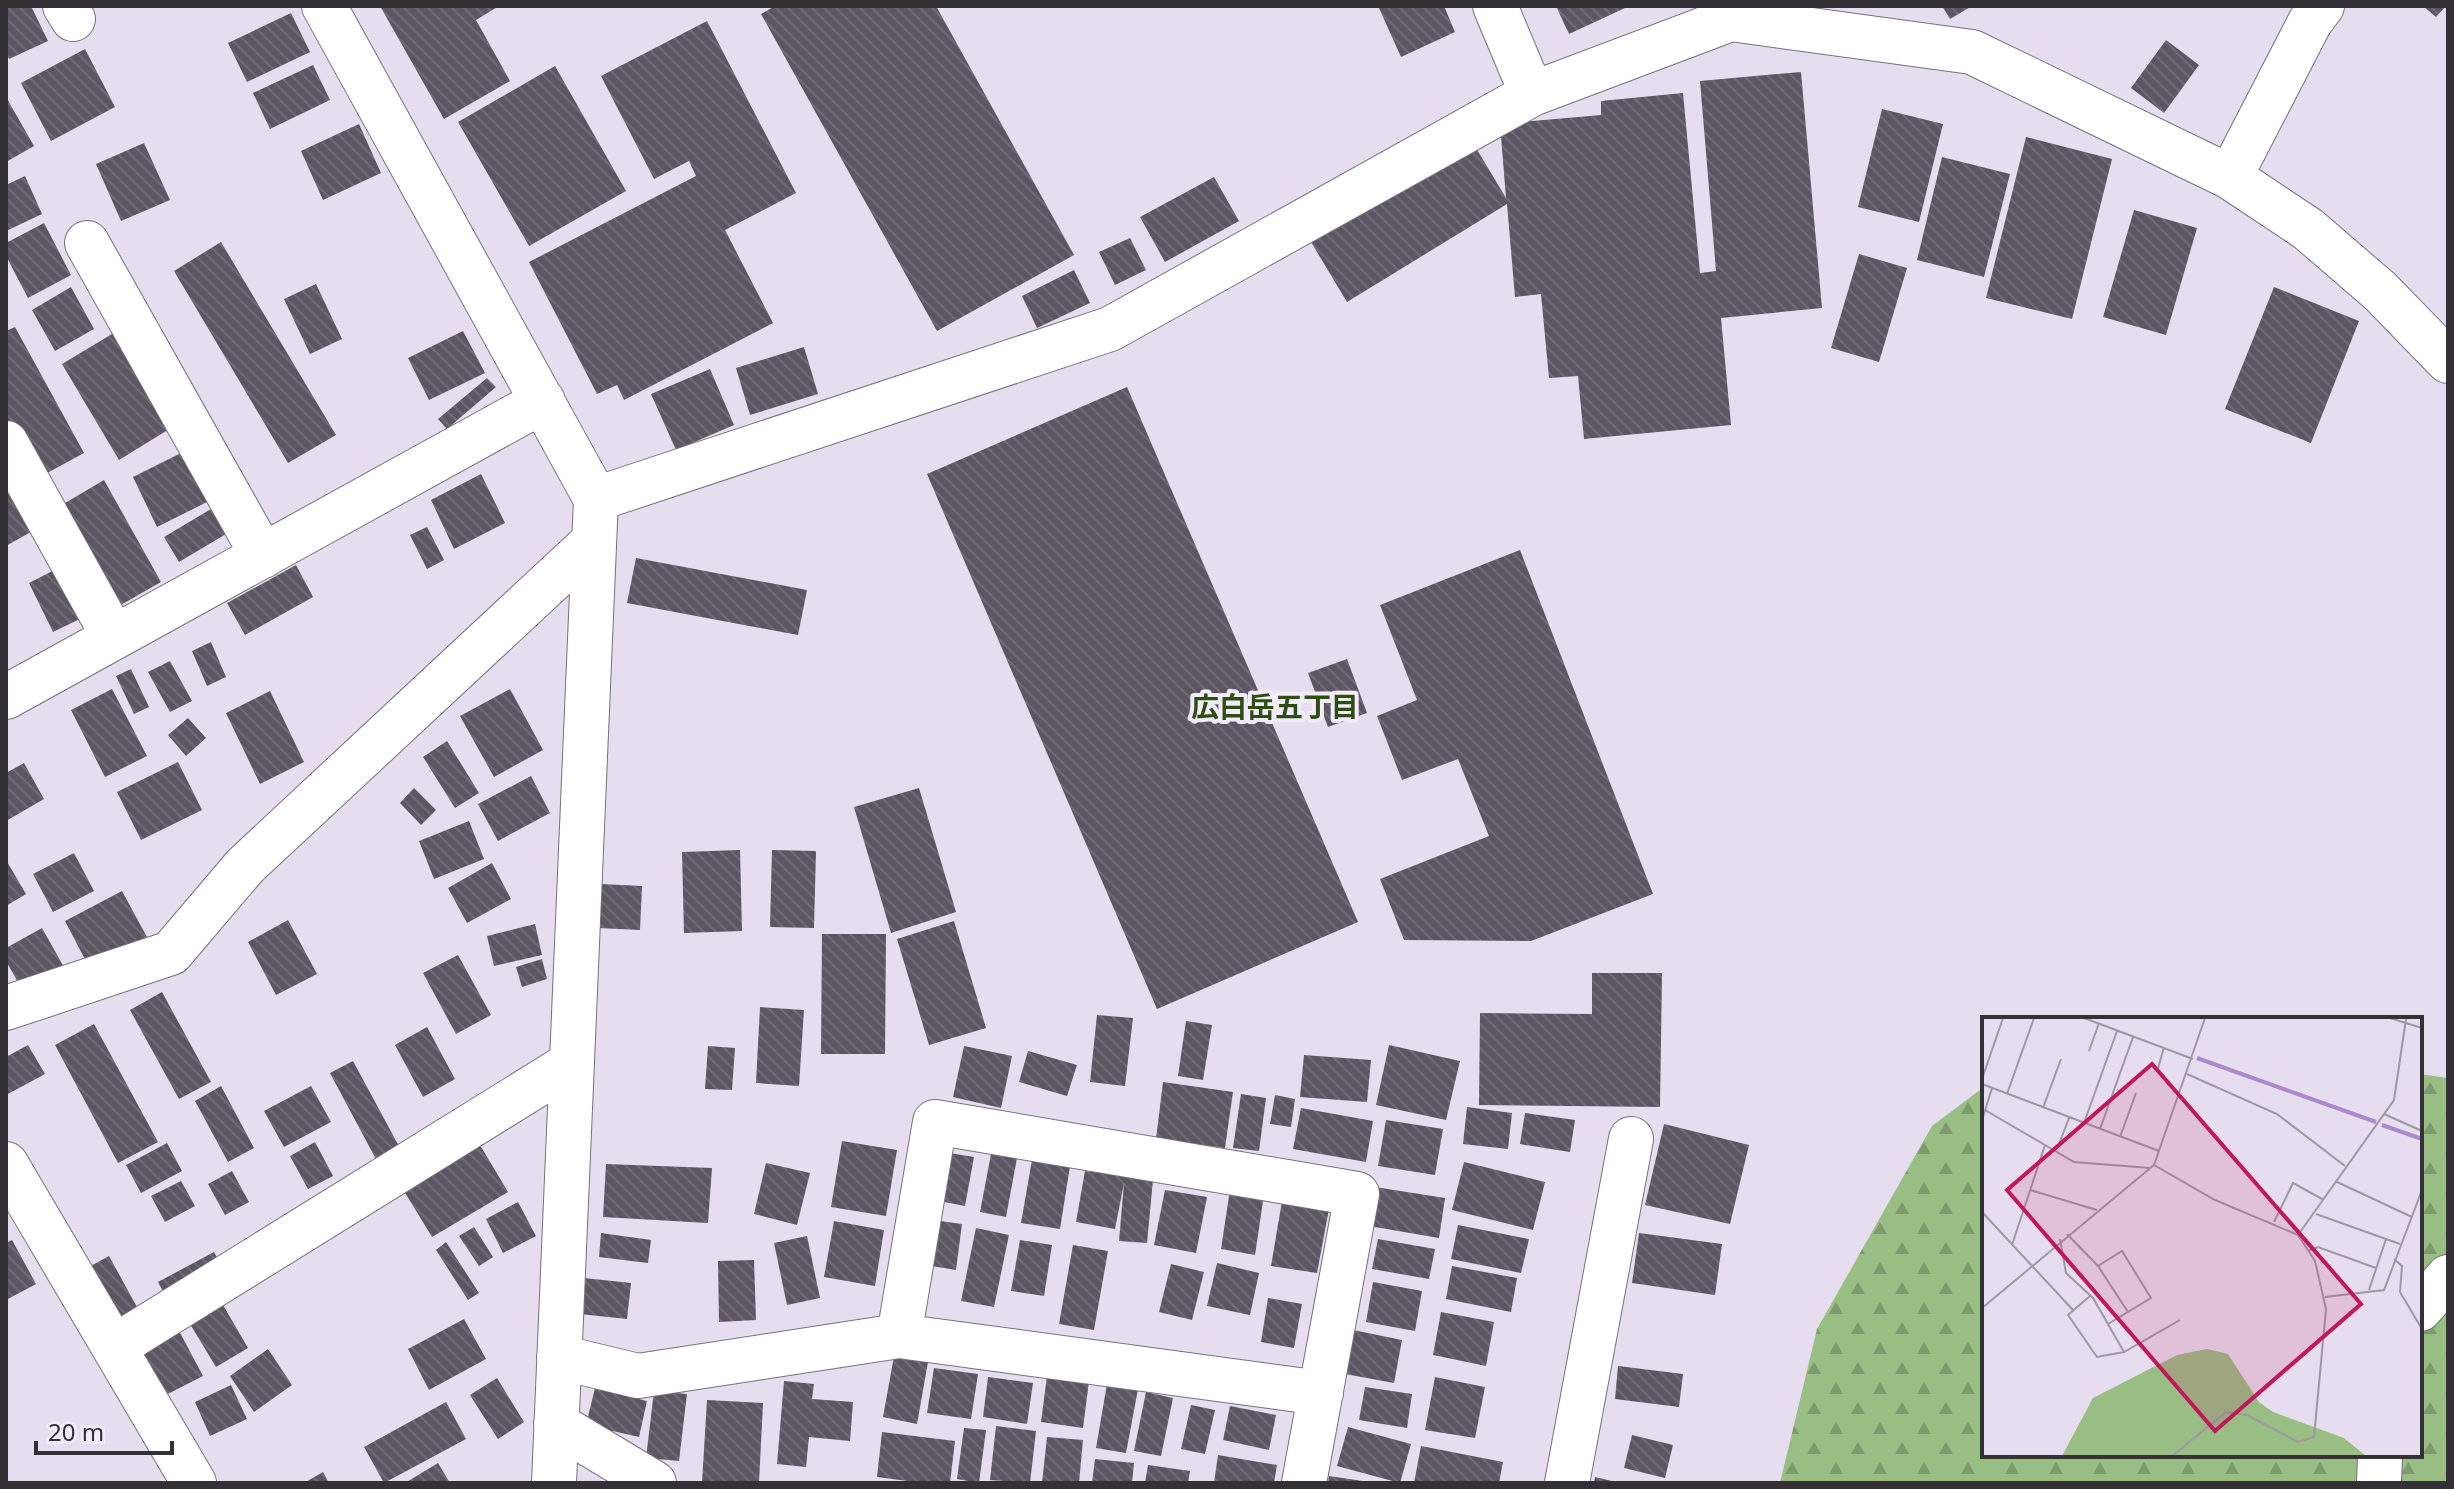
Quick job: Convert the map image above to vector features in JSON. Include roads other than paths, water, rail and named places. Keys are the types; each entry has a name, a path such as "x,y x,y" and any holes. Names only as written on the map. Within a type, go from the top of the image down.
{"street":[{"path":"324,6 543,401 595,520 554,1483"},
{"path":"1495,6 1532,94"},
{"path":"2230,177 2310,22 2322,6"},
{"path":"6,1008 171,953 245,866 595,520 1110,329 1532,94 1732,13 1883,23 1972,52 2230,177 2308,229 2380,291 2448,361"},
{"path":"87,243 263,556"},
{"path":"6,697 543,401"},
{"path":"6,443 114,637"},
{"path":"114,1347 572,1063"},
{"path":"899,1336 935,1122 1357,1194 1304,1483"},
{"path":"1567,1483 1631,1139"},
{"path":"6,1164 194,1483"},
{"path":"559,1357 638,1376 899,1336 1321,1393"},
{"path":"556,1424 654,1483"},
{"path":"2379,1483 2380,1457"}],"district":[{"name":"広白岳五丁目","path":"1275,707"}]}
